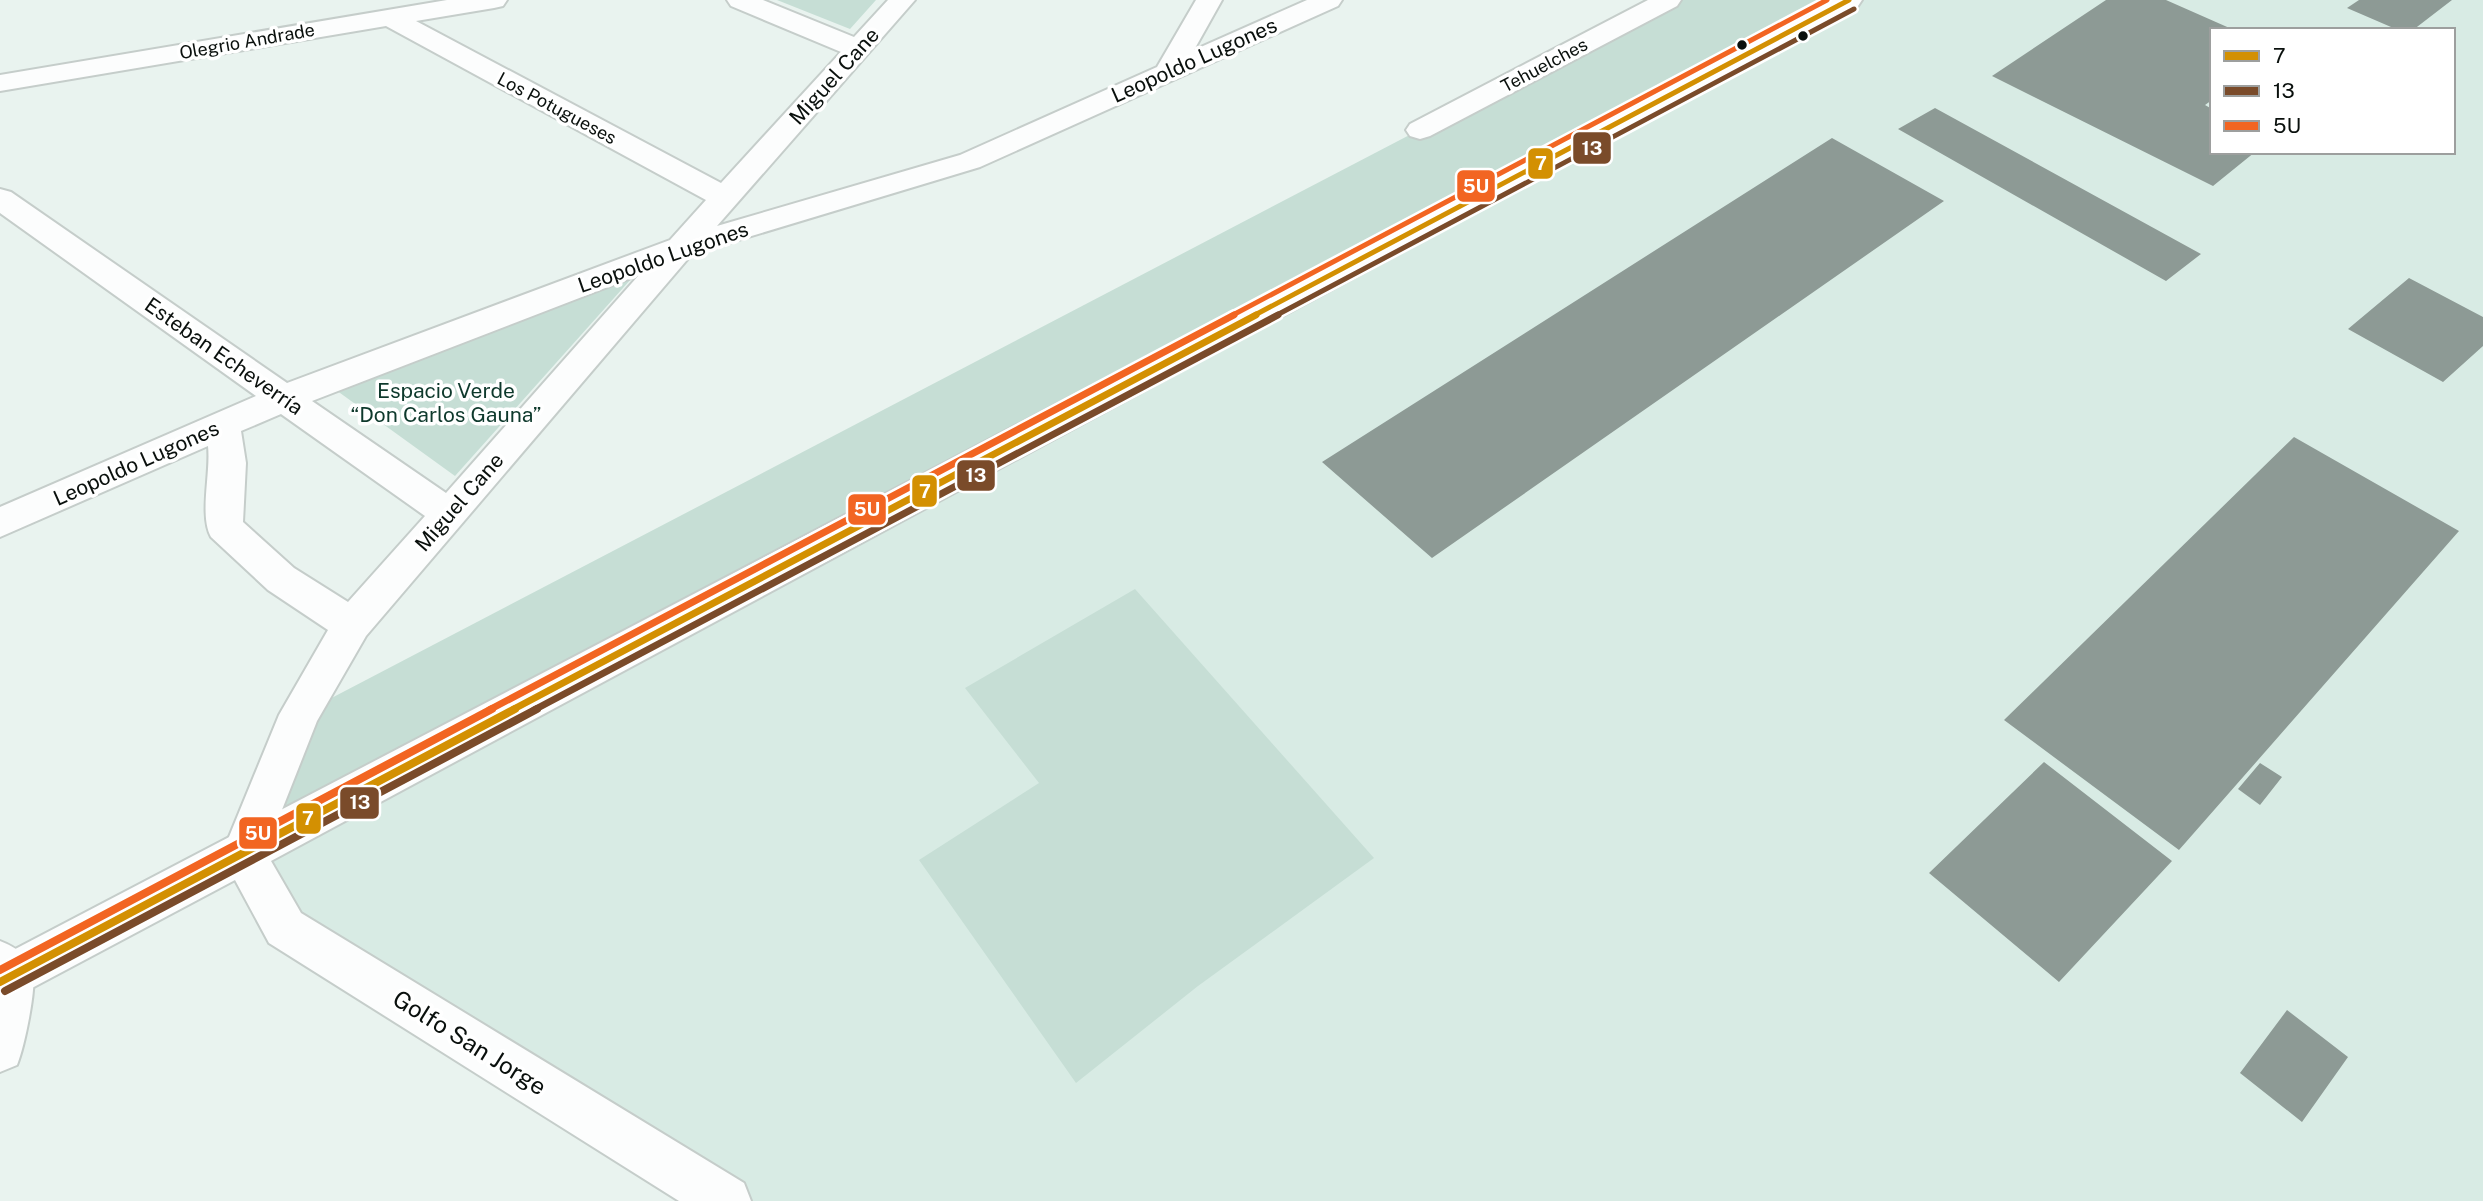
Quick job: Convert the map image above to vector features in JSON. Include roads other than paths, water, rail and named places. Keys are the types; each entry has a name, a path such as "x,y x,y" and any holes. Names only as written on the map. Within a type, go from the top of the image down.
{"street":[{"name":"Olegrio Andrade","path":"0,83 494,0"},
{"path":"740,0 858,49"},
{"name":"Miguel Cane","path":"244,854 299,715 352,625 724,198 902,0"},
{"path":"1168,72 1209,0"},
{"name":"Leopoldo Lugones","path":"0,523 284,398 681,247 970,160 1329,0"},
{"name":"Tehuelches","path":"1420,130 1668,0"},
{"path":"0,1048 4,974 244,854 1849,0"},
{"name":"Los Potugueses","path":"389,17 724,198"},
{"name":"Esteban Echeverría","path":"0,199 449,514"},
{"path":"223,425 228,463 224,527 281,579 352,625"},
{"name":"Golfo San Jorge","path":"244,854 285,928 726,1201"}],"park label":[{"name":"Espacio Verde “Don Carlos Gauna”","path":"446,402"}]}
